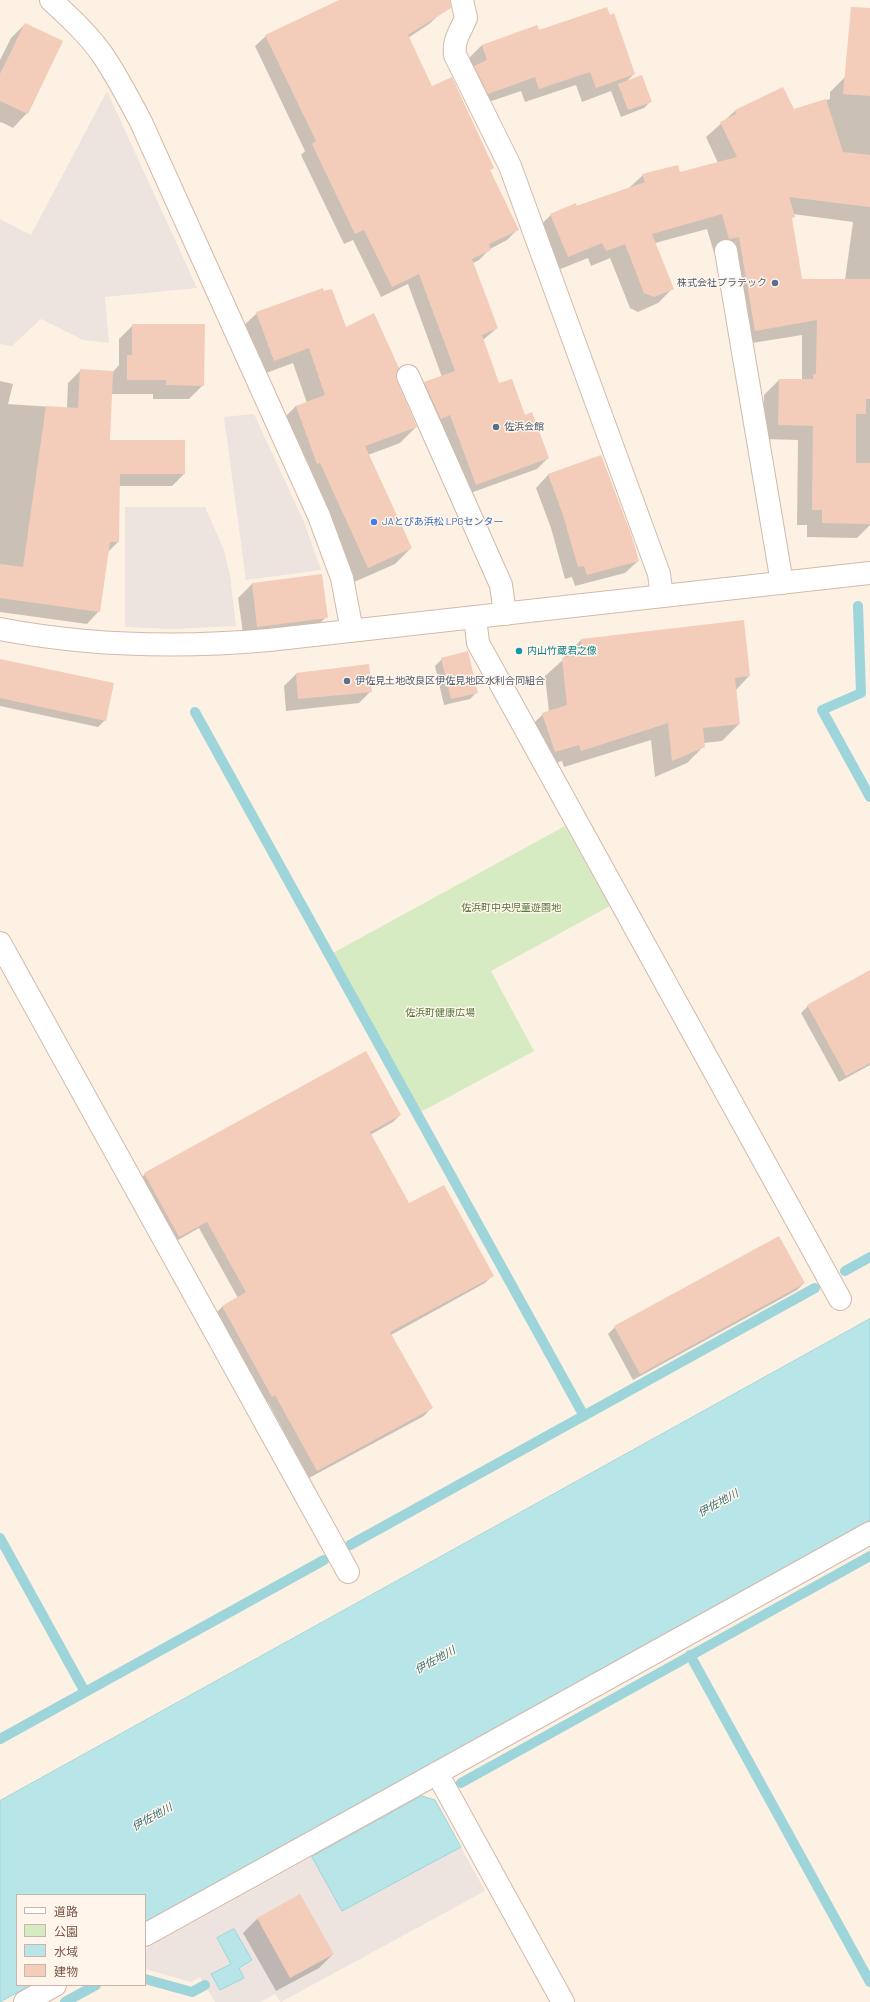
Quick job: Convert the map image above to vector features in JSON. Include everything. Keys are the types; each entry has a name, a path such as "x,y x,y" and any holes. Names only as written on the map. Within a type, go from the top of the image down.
{"street":[{"path":"51,0 76,23 102,53 123,87 141,122 319,516 342,578 352,631"},
{"path":"462,0 466,18 455,41 455,55 510,166 659,574 662,596"},
{"path":"726,251 782,583"},
{"path":"408,376 501,585 505,614"},
{"path":"0,629 76,640 172,646 239,643 870,573"},
{"path":"475,617 478,642 840,1299"},
{"path":"0,943 348,1572"},
{"path":"146,1934 870,1534"},
{"path":"437,1773 563,2002"},
{"path":"25,2002 53,1986"}],"shaded area":[{"path":"107,91 197,288 105,297 109,343 83,340 41,319 12,346 0,344 0,219 31,235"},
{"path":"254,414 304,522 321,570 246,580 224,417"},
{"path":"125,507 205,507 224,550 230,575 236,626 172,629 125,627"},
{"path":"422,1796 435,1800 485,1891 281,2002 275,1994 260,2002 215,2002 200,1977 191,1982 146,1969 146,1948"}],"green space":[{"name":"佐浜町健康広場","path":"565,826 610,906 491,971 534,1051 421,1112 333,953"}],"water":[{"name":"伊佐地川","path":"870,1319 870,1520 146,1921 146,1894 16,1894 16,1986 29,1986 0,2002 0,1801"},
{"path":"422,1796 435,1800 461,1847 342,1911 312,1857"},
{"path":"234,1929 252,1960 239,1968 244,1978 220,1990 211,1974 231,1964 217,1938"}],"building":[{"path":"339,0 450,0 451,8 408,35 432,86 452,77 494,168 490,170 519,230 489,244 491,250 472,259 498,328 482,335 499,383 512,379 525,415 532,412 549,458 476,485 450,415 441,419 424,382 455,371 419,274 392,287 364,230 355,234 312,144 316,141 265,35"},
{"path":"607,7 610,15 614,13 635,74 596,88 590,72 539,89 535,77 488,94 474,66 487,60 482,45 537,25 539,30"},
{"path":"851,7 870,8 870,96 843,94"},
{"path":"25,23 63,41 28,114 0,101 0,74"},
{"path":"642,75 652,102 628,110 618,84"},
{"path":"783,87 794,109 826,99 843,152 870,155 870,207 789,197 795,217 792,218 802,279 870,279 870,399 866,399 866,414 856,414 856,463 870,463 870,524 822,523 822,510 812,510 813,426 778,425 779,379 813,379 813,374 816,374 817,320 755,331 739,237 729,239 722,214 652,234 674,289 654,297 644,293 625,244 606,251 602,243 568,257 550,214 576,203 577,206 645,182 642,174 678,165 680,172 737,157 720,122 736,114 735,110"},
{"path":"323,288 324,291 332,289 346,327 374,313 399,368 396,374 397,381 417,427 365,446 412,548 368,568 320,463 317,464 296,406 325,395 309,348 274,361 256,312"},
{"path":"132,324 205,324 204,386 166,385 166,380 127,380 127,355 132,355"},
{"path":"80,369 113,371 110,440 185,440 185,474 120,474 119,542 110,542 100,612 0,598 0,564 23,567 46,406 78,408"},
{"path":"601,455 631,534 639,561 587,575 584,566 578,567 563,515 548,474"},
{"path":"322,574 328,618 257,627 252,583"},
{"path":"744,620 750,676 735,678 740,724 703,728 705,747 672,761 668,723 581,751 579,745 555,752 542,713 567,705 562,658 583,655 581,639"},
{"path":"468,651 478,693 451,699 441,658"},
{"path":"0,659 114,683 106,721 0,698"},
{"path":"369,664 372,692 298,699 296,673"},
{"path":"870,970 870,1063 846,1076 807,1005"},
{"path":"366,1051 401,1115 370,1132 409,1203 444,1185 494,1276 390,1332 433,1408 317,1471 275,1395 272,1397 222,1306 246,1292 207,1222 179,1237 144,1173"},
{"path":"779,1236 805,1283 640,1374 614,1326"},
{"path":"300,1894 334,1954 290,1978 257,1918"}],"waterway":[{"path":"858,606 861,693 822,710 870,797"},
{"path":"195,712 584,1416"},
{"path":"845,1271 870,1257"},
{"path":"350,1545 815,1288"},
{"path":"0,1538 85,1692"},
{"path":"461,1783 870,1556"},
{"path":"0,1739 324,1560"},
{"path":"690,1655 870,1982"},
{"path":"146,1979 192,1992 205,1985"},
{"path":"65,2002 94,1986"}],"place":[{"name":"株式会社プラテック","path":"775,283"},
{"name":"佐浜会館","path":"496,427"},
{"name":"JAとぴあ浜松 LPGセンター","path":"374,522"},
{"name":"内山竹蔵君之像","path":"519,651"},
{"name":"伊佐見土地改良区伊佐見地区水利合同組合","path":"347,681"}],"park label":[{"name":"佐浜町中央児童遊園地","path":"511,908"}]}
